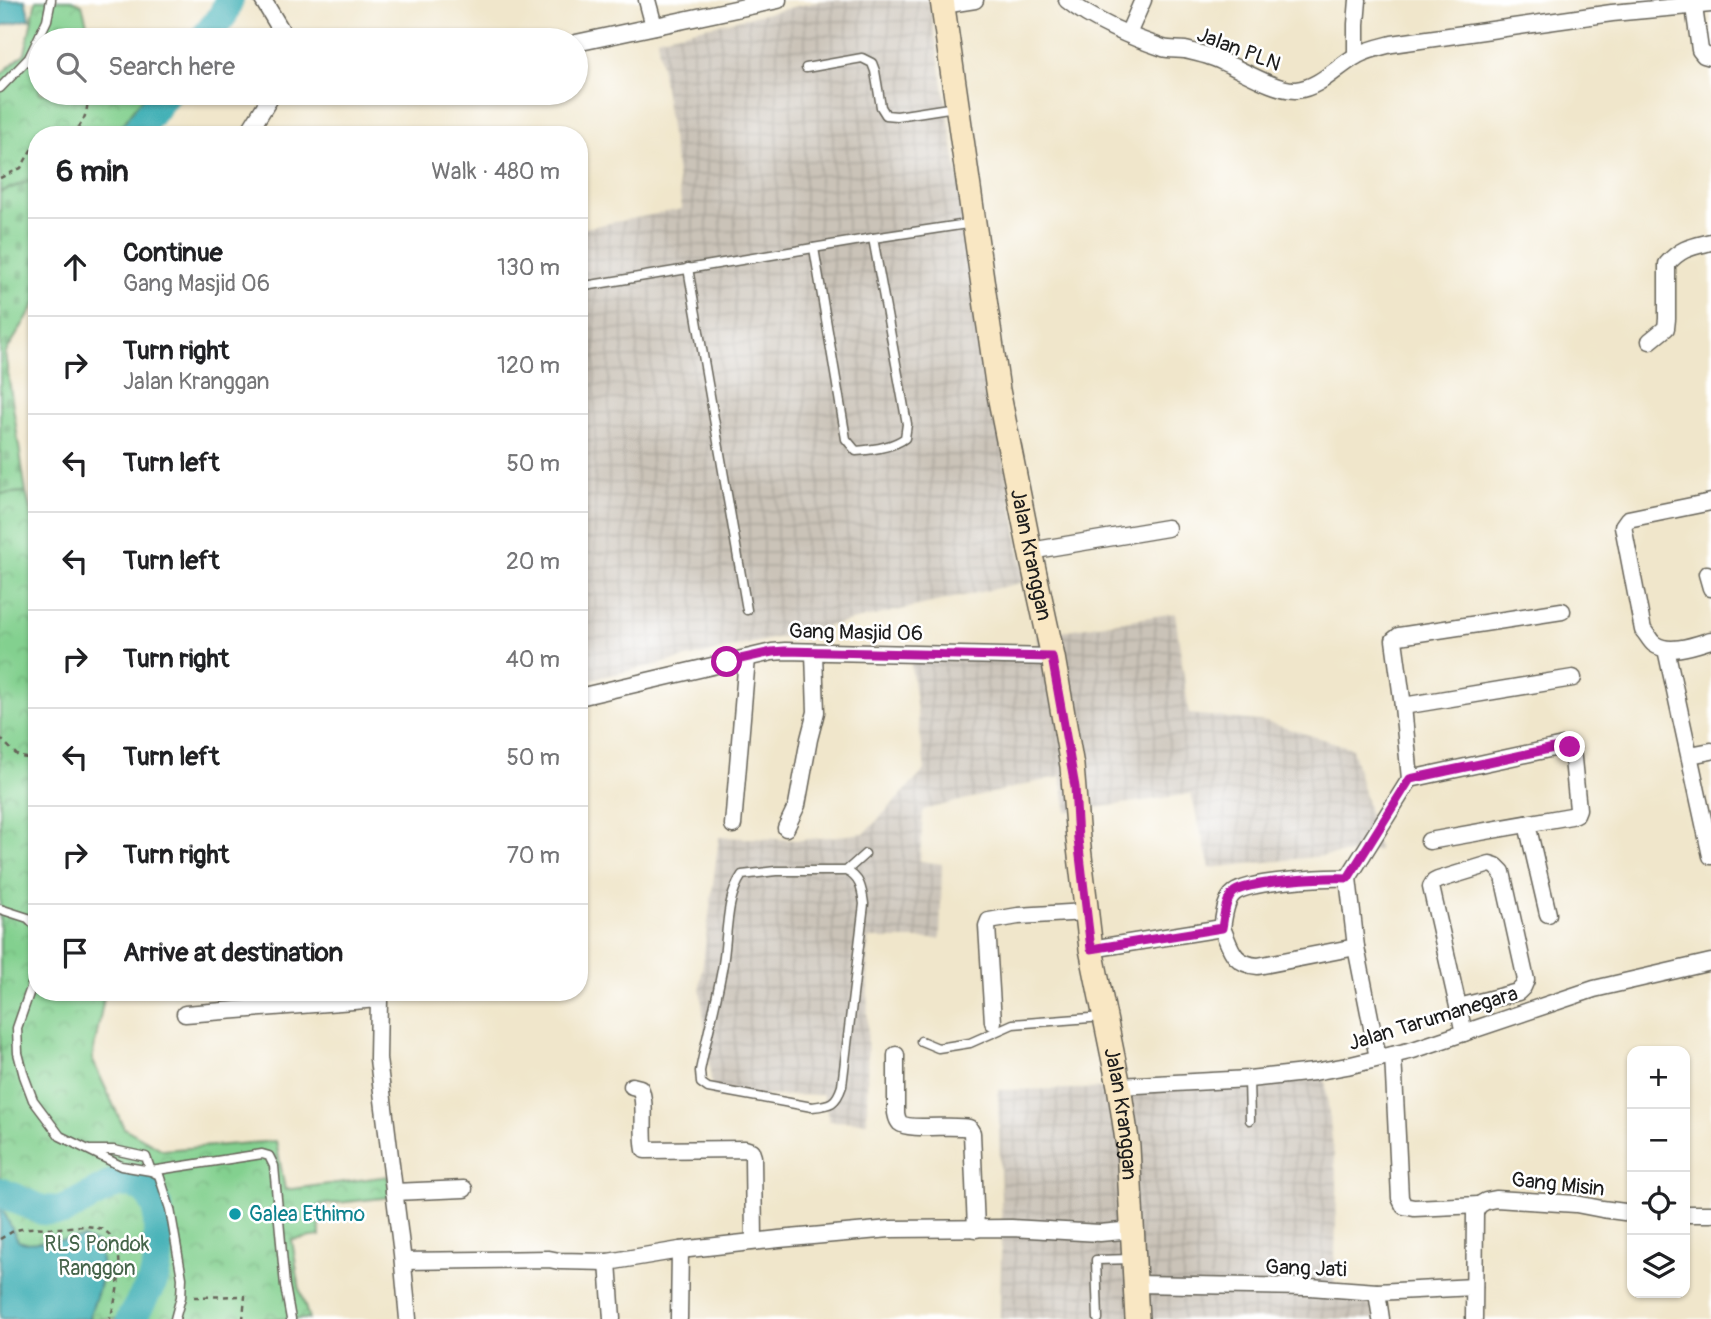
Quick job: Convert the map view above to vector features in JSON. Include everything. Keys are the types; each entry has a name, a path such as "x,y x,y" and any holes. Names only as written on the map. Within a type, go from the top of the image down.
{"main road":[{"name":"Jalan Kranggan","path":"943,3 998,390 1052,657 1075,787 1078,839 1091,949 1106,1016 1128,1147 1137,1319"}],"street":[{"path":"262,0 280,28"},
{"path":"647,0 654,26"},
{"path":"588,40 778,0"},
{"path":"943,3 975,0"},
{"name":"Jalan PLN","path":"1067,0 1081,12 1128,34 1166,48 1209,56 1278,88 1293,90 1305,88 1356,56 1392,44 1612,6 1693,2 1711,4"},
{"path":"1128,34 1143,0"},
{"path":"1356,56 1358,0"},
{"path":"1693,2 1700,50 1711,57"},
{"path":"253,126 266,105"},
{"path":"1650,341 1666,328 1667,264 1678,252 1711,242"},
{"path":"1711,502 1628,519 1623,526 1643,630 1654,643 1666,649 1711,640"},
{"path":"1030,551 1167,528"},
{"path":"1385,1057 1356,947 1348,878 1410,779 1394,640 1562,611"},
{"path":"1666,649 1711,856"},
{"name":"Gang Masjid 06","path":"588,695 772,652 1052,657"},
{"path":"786,828 797,805 816,712 814,653"},
{"path":"733,825 747,657"},
{"path":"1403,706 1573,678"},
{"path":"1410,779 1563,746 1570,747 1578,809 1576,814 1429,841"},
{"path":"1690,755 1711,751"},
{"path":"1527,824 1548,914"},
{"path":"1459,1007 1518,992 1526,980 1502,872 1490,864 1437,880 1431,887 1464,1033"},
{"path":"1348,878 1328,877 1242,888 1232,894 1222,928 1235,957 1249,965 1258,966 1356,947"},
{"path":"993,1023 987,926 989,922 1018,916 1086,912"},
{"path":"1091,949 1222,928"},
{"name":"Jalan Tarumanegara","path":"1119,1086 1249,1079 1314,1072 1413,1050 1594,989 1711,962"},
{"path":"185,1014 324,1001"},
{"path":"378,1001 378,1059 408,1319"},
{"path":"895,1055 895,1113 898,1121 903,1126 911,1127 960,1126 969,1128 972,1133 975,1229"},
{"name":"Gang Misin","path":"1385,1057 1400,1198 1404,1206 1414,1208 1479,1205 1486,1200 1516,1199 1576,1204 1627,1212"},
{"path":"632,1086 640,1088 643,1094 645,1150 751,1151 754,1241"},
{"path":"394,1192 464,1189"},
{"path":"1474,1319 1475,1212 1479,1205"},
{"path":"1690,1214 1711,1214"},
{"path":"402,1261 549,1259 608,1262 754,1241 890,1229 1011,1228 1100,1233 1133,1230"},
{"path":"679,1319 680,1250"},
{"path":"608,1262 612,1319"},
{"name":"Gang Jati","path":"1136,1284 1310,1287 1377,1292 1474,1287"},
{"path":"1377,1292 1381,1319"}],"lane":[{"path":"43,28 51,0"},
{"path":"806,68 862,58 872,63 881,107 886,115 897,116 958,106"},
{"path":"0,88 28,59"},
{"path":"588,285 974,223"},
{"path":"814,248 846,439 856,451 867,450 899,442 905,438 907,424 873,238"},
{"path":"688,268 747,610"},
{"path":"846,871 855,875 859,882 864,904 842,1086 838,1099 828,1105 812,1107 708,1088 702,1083 700,1070 723,964 732,897 737,881 746,873 846,871 864,854"},
{"path":"0,909 28,918"},
{"path":"28,996 17,1028 18,1053 33,1100 60,1136 121,1166 159,1175 170,1209 182,1278 181,1297 175,1319"},
{"path":"921,1041 938,1048 970,1043 1013,1024 1106,1016"},
{"path":"1249,1079 1250,1120"},
{"path":"88,1150 114,1150 146,1157 151,1171"},
{"path":"151,1171 261,1154 269,1156 274,1166 285,1286 291,1319"},
{"path":"1098,1319 1096,1260 1135,1259"}],"path":[{"path":"80,126 88,105"},
{"path":"0,178 21,168 28,155"},
{"path":"0,738 19,757 28,758"},
{"path":"0,1239 15,1231 88,1226 103,1230 114,1239 119,1258 119,1286 110,1319"},
{"path":"181,1297 245,1296 243,1319"}],"shaded area":[{"path":"825,0 929,0 1025,582 588,680 588,227 682,209 657,38"},
{"path":"1175,613 1189,714 1266,722 1352,748 1379,850 1210,868 1191,794 1067,812 1061,776 923,810 920,861 942,864 940,939 868,939 867,1122 829,1121 823,1095 713,1097 700,986 719,837 802,840 865,833 925,770 909,650 1041,654 1036,635"},
{"path":"1325,1078 1337,1183 1334,1290 1372,1290 1376,1319 1000,1319 1002,1226 998,1090 1233,1087"}],"green space":[{"path":"36,0 71,0 82,4 88,28 30,28"},
{"path":"28,39 28,105 137,105 122,126 28,126 28,181 0,192 0,75 25,53"},
{"path":"28,181 28,316 5,354 26,492 0,494 0,192"},
{"name":"RLS Pondok Ranggon","path":"26,492 28,500 28,1001 103,1001 92,1059 124,1128 163,1150 276,1141 285,1190 388,1176 391,1197 319,1205 320,1236 292,1240 300,1290 309,1319 0,1319 0,494"}],"water":[{"path":"0,0 25,0 30,19 0,26"},
{"path":"0,1204 18,1241 26,1243 83,1238 96,1243 100,1252 101,1271 98,1291 88,1319 0,1319"}],"waterway":[{"path":"213,28 223,15 229,0"},
{"path":"141,126 157,105"},
{"path":"0,1192 42,1210 63,1211 115,1183 132,1183 148,1191 158,1209 158,1259 154,1279 131,1319"}],"place":[{"name":"Galea Ethimo","path":"235,1214"}],"route":[{"path":"727,662 785,651 1052,657 1075,787 1078,839 1091,949 1222,928 1232,894 1248,886 1328,877 1348,878 1410,779 1563,746 1570,747"}]}
